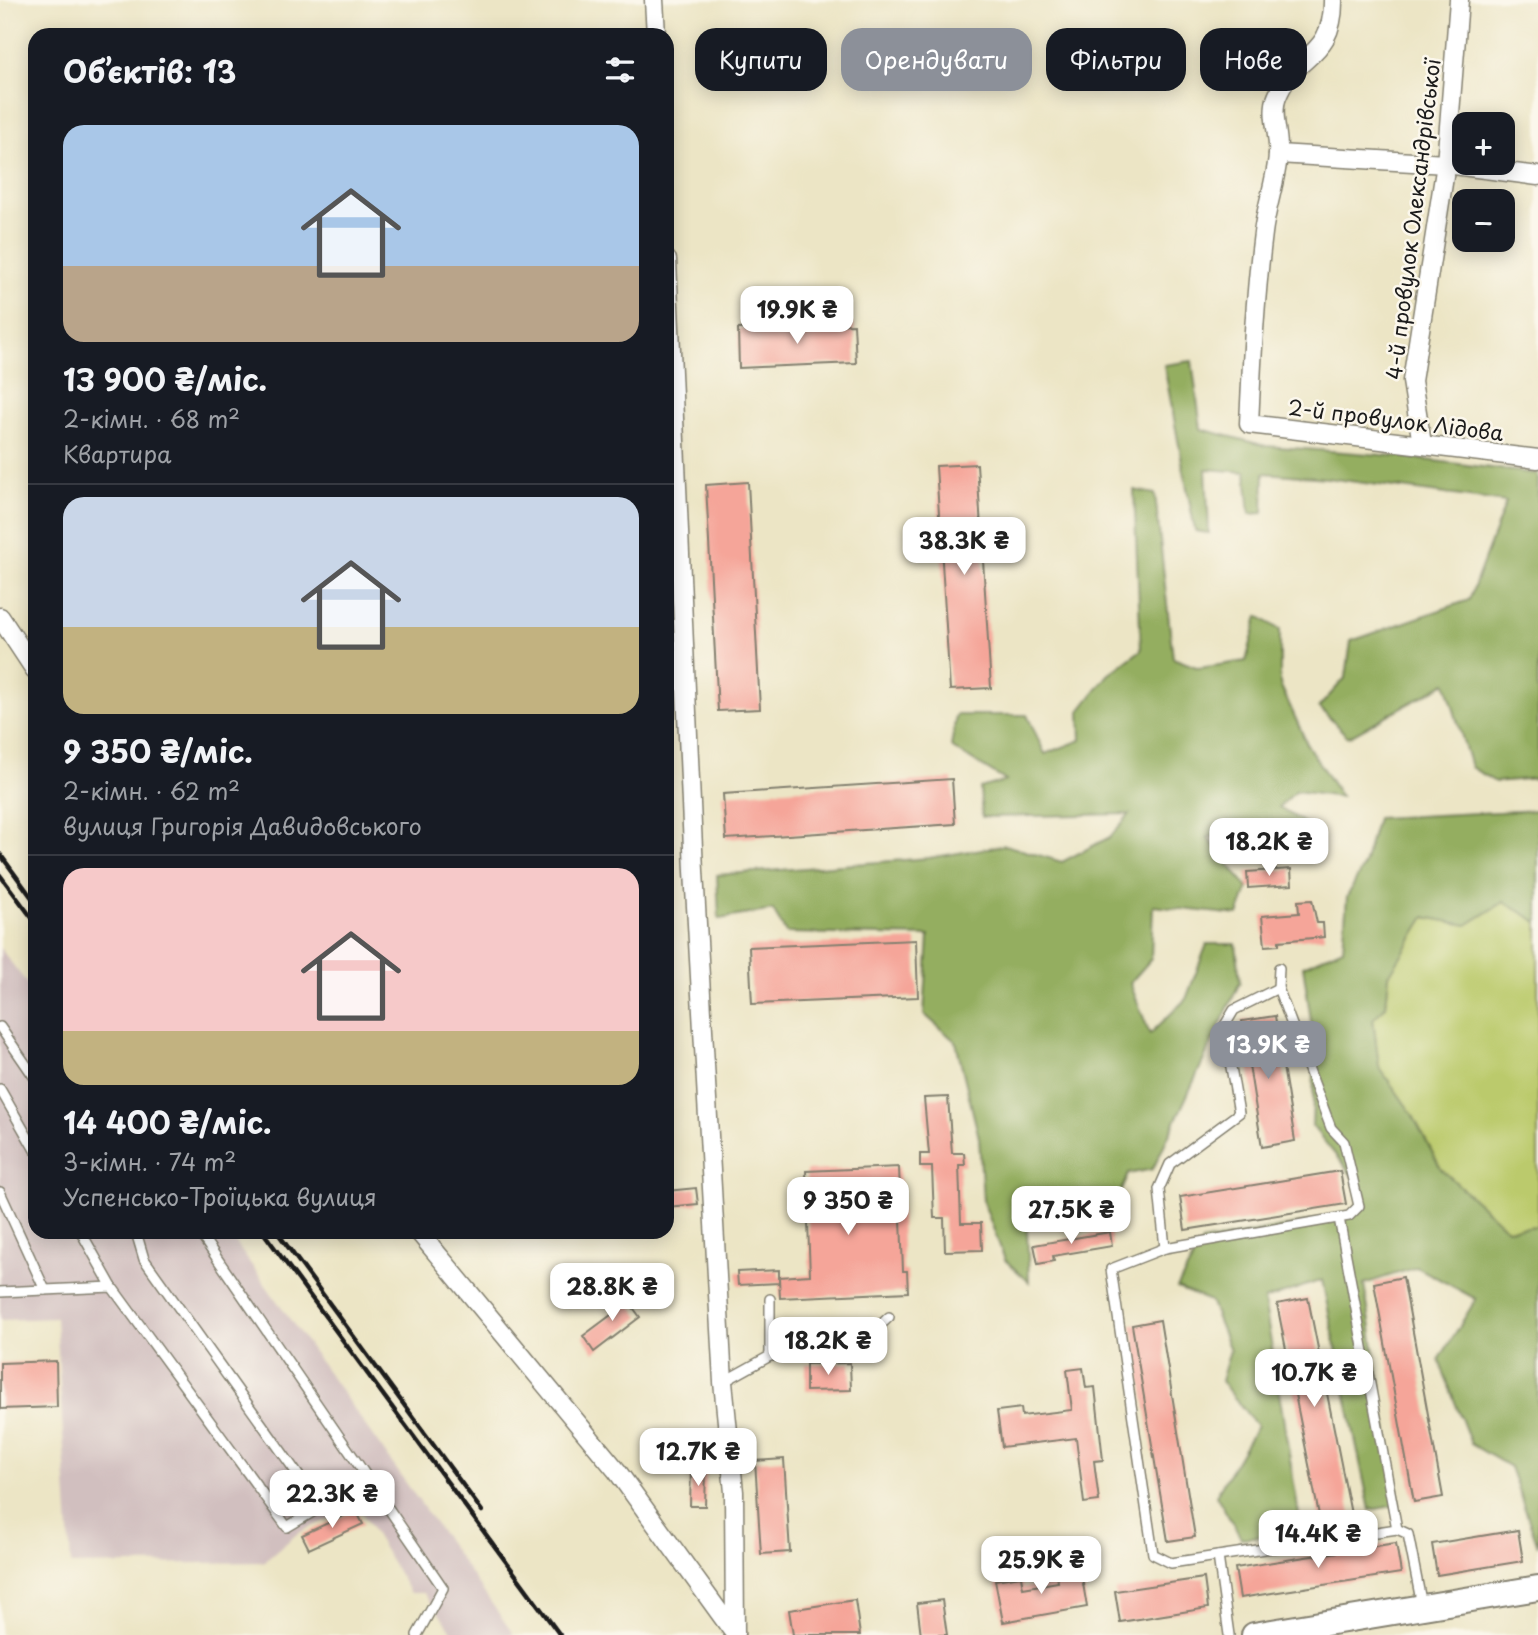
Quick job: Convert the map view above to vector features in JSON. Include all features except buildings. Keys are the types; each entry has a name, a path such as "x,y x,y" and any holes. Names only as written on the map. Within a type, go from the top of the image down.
{"main road":[{"path":"1254,1635 1351,1624 1422,1608 1538,1588"}],"street":[{"path":"654,0 656,28"},
{"path":"1333,0 1333,15 1322,47 1294,68 1276,98 1278,155 1446,164 1538,176"},
{"name":"4-й провулок Олександрівської","path":"1422,444 1412,381 1446,164 1459,0"},
{"name":"2-й провулок Лідова","path":"1278,155 1264,223 1254,303 1250,424 1538,459"},
{"path":"674,414 694,871 723,1382 734,1492 735,1635"},
{"path":"0,617 28,659"},
{"path":"425,1239 617,1471 735,1635"}],"lane":[{"path":"1279,968 1278,988 1331,1128 1344,1142 1359,1206 1349,1216 1166,1248 1111,1269 1153,1554 1171,1563 1397,1529 1408,1534 1422,1608"},
{"path":"1166,1248 1159,1189 1170,1164 1239,1113 1224,1027 1234,1010 1278,988"},
{"path":"0,1027 28,1068"},
{"path":"0,1089 28,1138"},
{"path":"0,1192 45,1290"},
{"path":"1339,1218 1397,1529"},
{"path":"85,1239 112,1287 287,1527 321,1507 144,1259 138,1239"},
{"path":"204,1239 443,1588 418,1635"},
{"path":"0,1292 112,1287"},
{"path":"770,1299 770,1356"},
{"path":"723,1382 770,1356 852,1352 889,1317"},
{"path":"1218,1556 1229,1635"}],"shaded area":[{"path":"0,948 28,985 28,1239 233,1239 514,1635 455,1635 424,1593 410,1593 358,1506 298,1533 264,1562 71,1565 56,1318 0,1320"}],"green space":[{"path":"1192,361 1201,429 1266,446 1395,456 1538,474 1538,778 1495,782 1471,767 1446,683 1348,737 1319,707 1346,677 1351,641 1469,600 1506,502 1327,478 1264,473 1263,513 1250,514 1246,472 1206,469 1209,533 1195,531 1164,365"},
{"path":"1134,490 1155,494 1173,658 1199,668 1246,661 1258,616 1280,630 1280,684 1308,746 1341,797 1296,791 1279,807 1316,830 1207,837 1248,888 1238,915 1153,906 1151,959 1130,983 1150,1034 1186,999 1207,944 1236,944 1240,982 1153,1169 1128,1174 1114,1207 1026,1205 1029,1282 1005,1260 983,1201 979,1138 956,1042 924,1014 929,936 786,933 773,910 719,919 717,875 929,858 1005,845 1062,862 1110,837 1130,814 982,817 980,788 1006,781 951,747 956,715 1027,715 1045,754 1081,740 1080,711 1108,675 1141,650"},
{"path":"1538,810 1538,922 1504,902 1467,925 1425,917 1389,975 1386,1006 1373,1019 1379,1067 1412,1114 1441,1169 1507,1229 1538,1226 1538,1546 1510,1467 1471,1444 1439,1360 1476,1299 1417,1267 1364,1284 1399,1505 1370,1510 1322,1280 1264,1300 1302,1533 1241,1538 1216,1495 1257,1426 1221,1381 1230,1350 1210,1301 1177,1288 1202,1242 1355,1213 1363,1189 1312,1126 1315,1048 1303,966 1343,948 1347,897 1364,865 1377,818"},
{"path":"1504,902 1538,922 1538,1226 1507,1229 1441,1169 1412,1114 1379,1067 1373,1018 1386,1006 1389,975 1425,917 1467,925"}],"railway":[{"path":"0,854 28,892"},
{"path":"0,875 28,913"},
{"path":"268,1239 560,1635"},
{"path":"282,1239 482,1511"}]}
